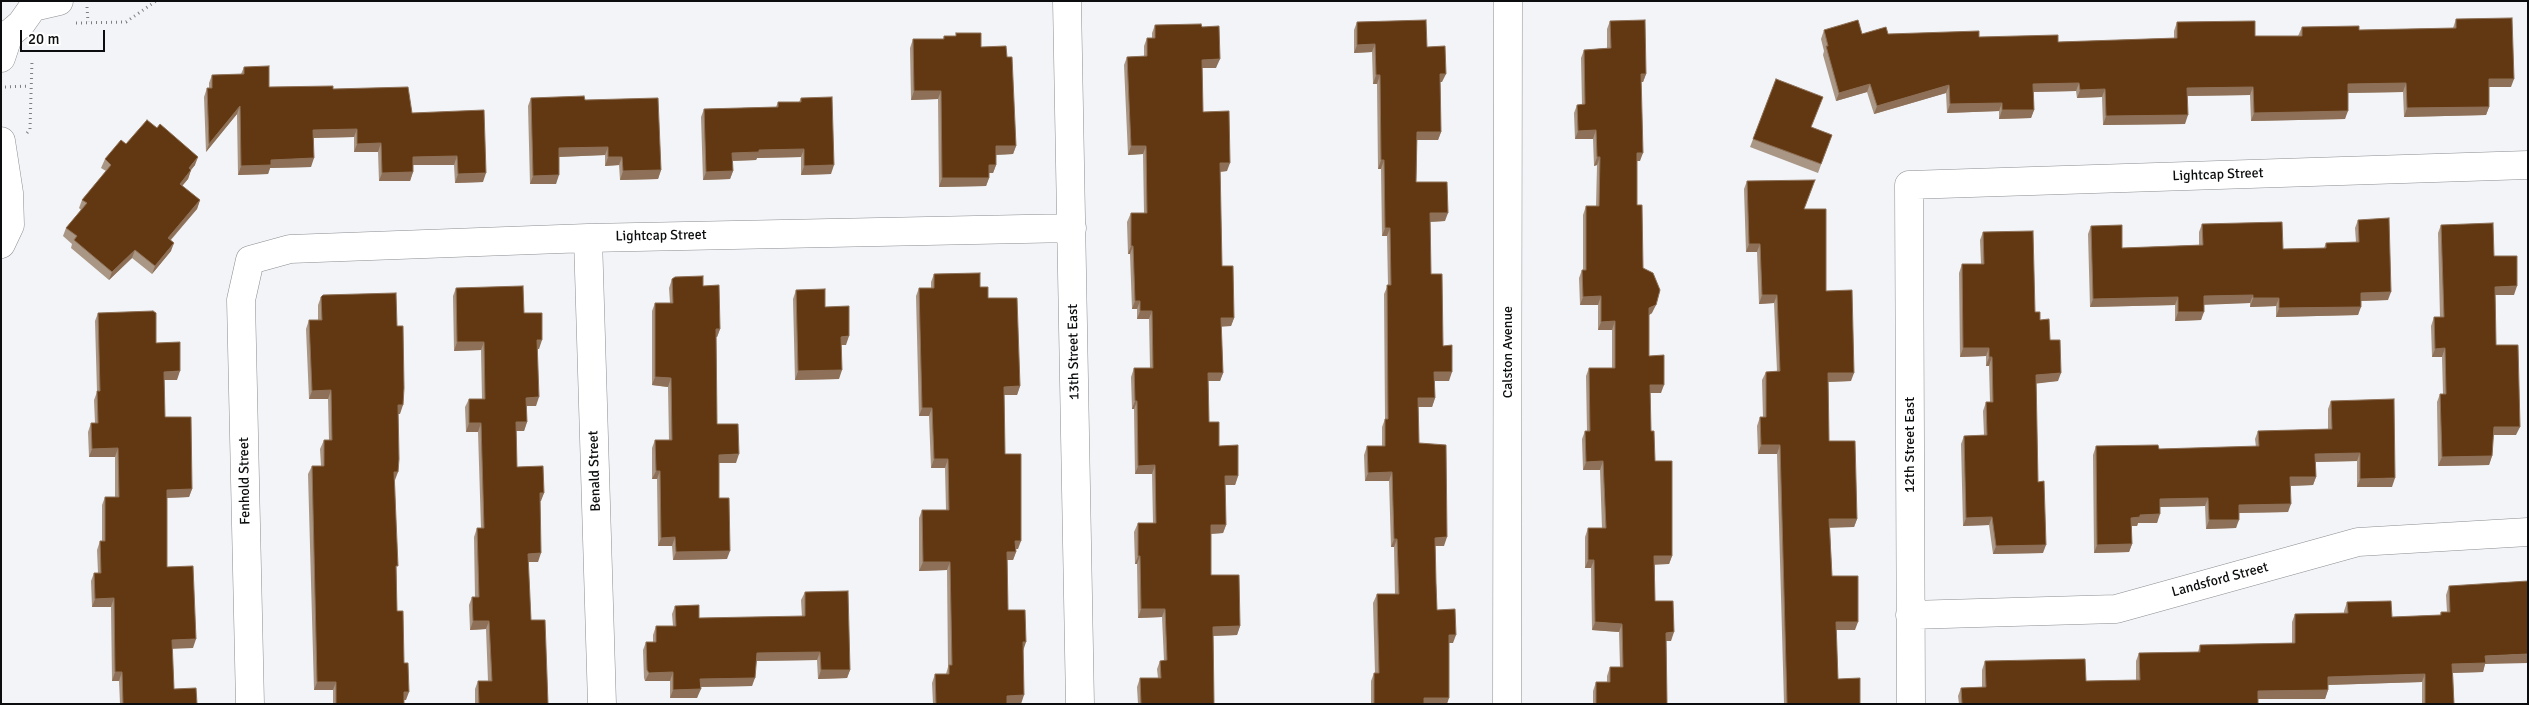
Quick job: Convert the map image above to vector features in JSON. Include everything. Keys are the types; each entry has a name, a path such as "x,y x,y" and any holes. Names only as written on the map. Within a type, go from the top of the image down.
{"street":[{"name":"13th Street East","path":"1067,1 1080,704"},
{"name":"Calston Avenue","path":"1507,704 1508,1"},
{"path":"4,43 21,24 49,8"},
{"path":"1,141 9,193 10,225 1,244"},
{"name":"Lightcap Street","path":"1909,185 2528,165"},
{"name":"12th Street East","path":"1909,185 1911,704"},
{"name":"Lightcap Street","path":"250,260 290,248 588,238 1072,228"},
{"name":"Benald Street","path":"588,238 602,704"},
{"name":"Fenhold Street","path":"250,260 241,300 250,704"},
{"name":"Landsford Street","path":"1910,615 2116,608 2358,542 2528,532"}],"path":[{"path":"49,8 88,22 126,22 156,1"},
{"path":"87,9 88,22"},
{"path":"30,129 32,57"},
{"path":"7,87 30,86"}],"building":[{"path":"2512,18 2514,79 2489,79 2489,107 2407,108 2406,83 2348,84 2348,111 2254,113 2253,87 2187,88 2188,115 2106,116 2105,89 2080,90 2079,83 2033,84 2034,110 2002,110 2002,103 1950,104 1949,85 1877,106 1870,84 1839,93 1826,46 1828,46 1824,30 1858,20 1862,34 1886,27 1888,34 1979,31 1979,37 2058,35 2058,42 2177,38 2177,22 2255,21 2255,36 2302,36 2302,27 2359,26 2359,30 2456,28 2456,19"},
{"path":"1426,20 1427,47 1445,46 1446,74 1440,74 1441,132 1417,132 1416,182 1447,182 1448,213 1430,213 1431,274 1442,274 1443,346 1452,345 1452,372 1434,372 1435,398 1418,398 1419,443 1446,445 1447,537 1435,538 1437,610 1455,609 1456,635 1449,635 1449,698 1424,698 1424,704 1374,704 1374,673 1379,673 1377,594 1399,594 1397,539 1394,539 1392,472 1368,473 1367,446 1385,446 1385,419 1388,419 1387,285 1391,285 1390,228 1385,228 1384,160 1381,160 1380,75 1376,75 1375,44 1357,45 1357,22"},
{"path":"1645,20 1646,74 1641,74 1643,153 1637,153 1637,205 1642,205 1643,268 1653,273 1660,290 1656,305 1649,308 1649,356 1664,355 1664,385 1650,385 1651,431 1654,431 1655,461 1672,461 1672,556 1654,556 1655,601 1673,601 1674,632 1666,633 1667,704 1596,704 1596,682 1610,682 1610,667 1623,667 1622,624 1595,622 1594,560 1588,560 1588,528 1606,528 1603,461 1586,462 1585,431 1590,431 1589,368 1615,368 1615,321 1601,322 1601,296 1583,297 1582,270 1586,270 1586,206 1599,206 1600,157 1597,157 1596,130 1578,131 1577,105 1585,104 1584,50 1611,48 1610,21"},
{"path":"1201,24 1202,27 1219,26 1220,59 1202,60 1203,112 1229,111 1230,163 1220,163 1222,266 1233,266 1234,318 1221,318 1223,373 1208,373 1209,422 1219,422 1219,446 1238,445 1238,476 1225,476 1226,525 1211,525 1211,575 1239,575 1240,626 1213,627 1214,704 1141,704 1140,678 1161,678 1160,661 1167,660 1165,609 1141,609 1138,523 1156,523 1155,465 1138,466 1137,401 1135,401 1134,368 1153,368 1152,311 1140,311 1140,301 1135,301 1131,213 1147,213 1146,146 1131,146 1127,57 1147,56 1147,38 1155,38 1155,25"},
{"path":"956,33 981,33 981,47 1006,46 1007,57 1012,57 1016,146 996,146 996,165 989,165 989,178 942,178 941,91 914,91 913,39 944,39 944,36 956,36"},
{"path":"269,66 269,87 333,86 333,89 408,87 412,113 484,110 486,173 458,174 457,156 413,157 413,172 382,173 381,143 357,144 357,129 313,130 314,158 271,160 271,165 241,166 240,106 209,144 207,88 212,88 212,75 244,74 244,67"},
{"path":"1776,79 1823,97 1811,127 1832,135 1821,164 1753,139"},
{"path":"584,96 585,100 658,98 661,170 623,171 622,157 608,157 608,147 559,148 559,175 533,176 531,98"},
{"path":"832,97 834,165 804,166 804,149 759,150 759,152 732,153 733,171 706,172 704,109 778,107 778,102 801,102 801,98"},
{"path":"147,120 157,128 160,124 198,157 180,184 200,200 168,238 174,243 155,266 135,250 112,272 74,240 77,236 66,228 87,203 82,200 111,165 105,159 121,140 126,144"},
{"path":"1815,180 1804,209 1826,209 1826,291 1852,290 1854,373 1828,373 1829,441 1855,441 1857,519 1829,519 1832,576 1858,576 1858,622 1836,622 1838,679 1860,678 1860,704 1787,704 1780,445 1761,445 1760,417 1766,417 1766,372 1780,371 1777,295 1762,295 1760,244 1749,244 1747,181"},
{"path":"2389,218 2391,292 2361,293 2361,307 2279,308 2279,298 2253,298 2253,295 2204,296 2204,312 2178,312 2178,297 2093,299 2091,226 2122,225 2122,248 2203,245 2202,224 2282,222 2283,249 2326,248 2326,243 2359,242 2358,220"},
{"path":"2493,223 2494,256 2517,256 2517,286 2495,287 2496,345 2518,345 2520,427 2494,427 2492,456 2442,457 2440,394 2446,394 2445,348 2435,349 2434,317 2444,317 2441,225"},
{"path":"2033,231 2035,312 2040,312 2040,320 2049,319 2050,340 2060,340 2061,373 2036,375 2038,482 2044,481 2046,545 1996,546 1992,517 1966,518 1964,436 1987,435 1986,402 1993,402 1992,357 1989,357 1989,348 1963,348 1962,264 1984,264 1983,232"},
{"path":"980,273 980,287 988,287 988,298 1017,298 1020,386 1004,387 1005,454 1021,454 1021,541 1015,541 1016,552 1007,552 1008,610 1025,610 1026,642 1023,642 1024,695 1007,696 1007,704 936,704 935,674 949,674 949,665 952,665 950,562 923,562 922,510 949,510 948,459 934,459 932,408 922,408 919,288 934,288 934,274"},
{"path":"703,276 703,286 719,285 720,329 716,329 717,424 738,424 739,454 719,455 719,498 729,498 730,551 676,552 675,537 661,538 660,471 656,471 655,440 672,440 671,378 655,377 655,303 673,303 672,279 675,277"},
{"path":"523,286 524,313 542,313 542,340 537,340 539,397 526,398 527,422 516,422 517,467 543,466 544,493 540,493 541,553 528,554 531,620 545,620 548,704 479,704 478,681 492,681 489,621 473,621 472,597 479,597 477,528 484,528 481,423 469,423 469,399 485,399 484,342 457,342 456,288"},
{"path":"825,289 825,307 849,306 849,336 841,337 842,370 798,371 796,290"},
{"path":"396,293 397,326 403,326 404,388 403,405 398,405 398,472 394,472 398,566 396,566 397,611 403,611 404,663 408,663 409,692 404,692 404,704 336,704 336,682 317,682 312,466 324,466 324,440 332,440 331,390 312,391 309,320 322,320 321,297 323,295"},
{"path":"153,311 156,313 156,343 180,342 180,371 164,372 165,417 191,417 192,489 167,490 167,567 193,566 196,639 172,640 174,689 196,688 197,704 123,704 122,672 115,672 114,598 95,599 94,573 101,573 100,541 105,541 105,497 119,497 118,448 92,449 91,423 98,423 97,391 100,391 98,313"},
{"path":"2394,399 2395,478 2360,479 2360,453 2315,454 2316,477 2290,477 2291,504 2239,505 2239,520 2209,520 2208,498 2160,499 2160,514 2140,515 2140,517 2131,518 2132,544 2097,545 2096,446 2158,445 2159,449 2259,446 2258,431 2332,429 2331,401"},
{"path":"2528,581 2528,654 2485,656 2486,663 2452,664 2454,704 2425,704 2425,674 2328,677 2328,690 2258,691 2258,704 1962,704 1961,688 1986,687 1985,661 2085,659 2086,681 2140,680 2139,653 2200,652 2200,645 2295,643 2295,614 2348,613 2347,602 2391,601 2392,617 2441,615 2441,612 2450,612 2449,586"},
{"path":"848,591 850,670 821,670 820,652 757,653 755,678 700,679 701,689 673,690 673,672 649,673 647,670 646,642 656,642 656,626 676,626 675,606 699,605 699,618 805,616 805,592"}]}
